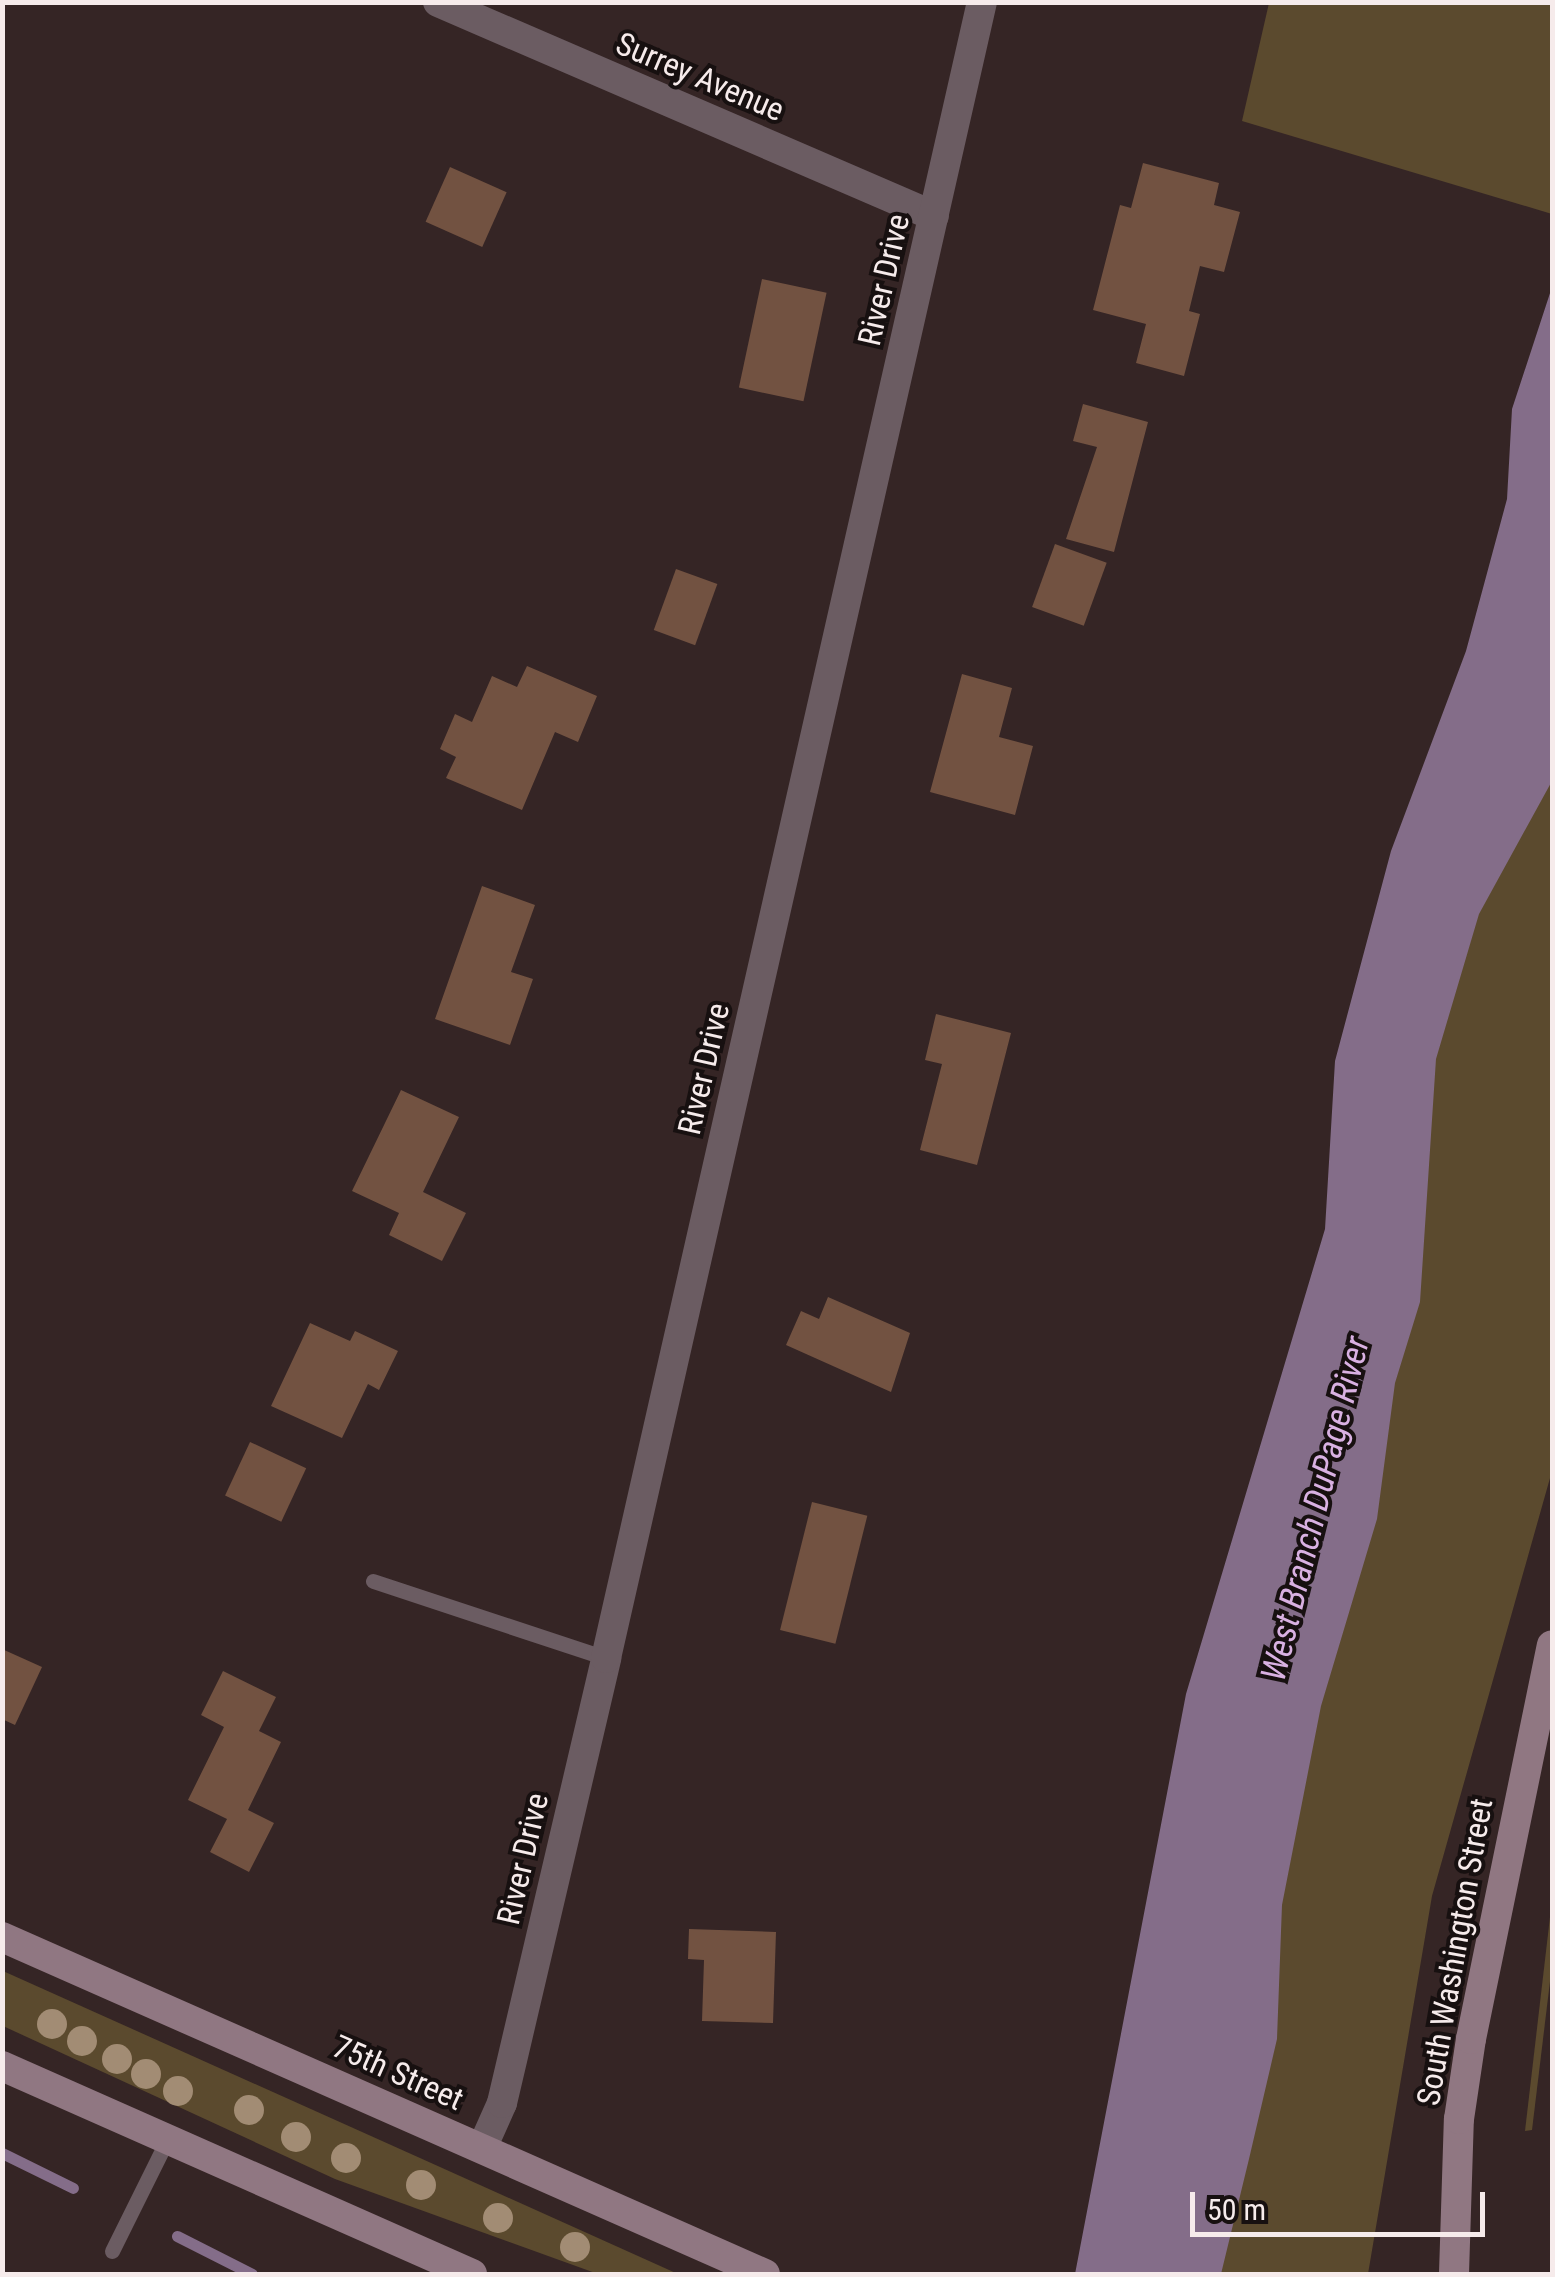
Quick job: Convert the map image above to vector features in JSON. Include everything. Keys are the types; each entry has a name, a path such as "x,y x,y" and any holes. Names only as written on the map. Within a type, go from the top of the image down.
{"main road":[{"name":"South Washington Street","path":"1454,2274 1459,2119 1471,2040 1552,1645"},
{"name":"75th Street","path":"2,1937 765,2274"},
{"path":"2,2066 472,2274"}],"street":[{"name":"Surrey Avenue","path":"438,2 934,216"},
{"name":"River Drive","path":"482,2148 502,2103 606,1658 982,2"}],"lane":[{"path":"373,1581 606,1658"},
{"path":"112,2251 167,2140"}],"shaded area":[{"path":"1269,3 1552,3 1552,214 1242,121"},
{"path":"1552,580 1552,1471 1432,1896 1368,2274 1142,2274 1160,2130"},
{"path":"1552,1900 1552,1965 1532,2130 1525,2131"},
{"path":"3,1971 678,2274 598,2274 335,2179 3,2026"}],"water":[{"name":"West Branch DuPage River","path":"1552,287 1552,781 1479,914 1436,1059 1420,1302 1395,1383 1377,1519 1321,1706 1282,1905 1277,2039 1249,2159 1221,2274 1075,2274 1186,1694 1325,1229 1335,1061 1391,851 1466,651 1507,499 1512,409"}],"building":[{"path":"1143,163 1219,183 1214,205 1240,212 1224,272 1200,266 1189,311 1200,314 1184,376 1136,363 1146,324 1093,310 1120,205 1131,208"},
{"path":"450,167 507,192 482,247 426,222"},
{"path":"762,279 827,293 803,401 739,388"},
{"path":"1083,404 1148,422 1114,552 1066,539 1097,447 1073,441"},
{"path":"1055,544 1107,563 1084,626 1032,607"},
{"path":"676,569 717,584 695,645 654,630"},
{"path":"527,666 597,696 578,742 555,732 522,810 446,778 456,757 440,749 455,714 472,722 492,676 517,687"},
{"path":"962,674 1012,688 999,737 1033,746 1015,815 930,792"},
{"path":"482,886 535,905 511,972 533,979 510,1045 435,1019"},
{"path":"936,1014 1011,1033 977,1165 920,1150 942,1064 925,1060"},
{"path":"401,1090 459,1117 423,1192 466,1213 442,1261 389,1235 399,1213 352,1191"},
{"path":"828,1297 910,1333 891,1392 786,1345 801,1311 819,1319"},
{"path":"310,1323 350,1341 355,1331 398,1351 379,1390 368,1384 342,1438 271,1406"},
{"path":"250,1442 306,1468 281,1522 225,1495"},
{"path":"812,1502 867,1516 835,1644 780,1630"},
{"path":"2,1649 42,1667 15,1725 2,1719"},
{"path":"223,1671 276,1697 259,1731 281,1742 248,1810 274,1823 249,1872 210,1852 227,1819 188,1800 224,1727 201,1715"},
{"path":"689,1929 776,1932 773,2023 702,2021 704,1960 688,1959"}],"waterway":[{"path":"2,2153 73,2188"},
{"path":"177,2236 252,2274"}]}
